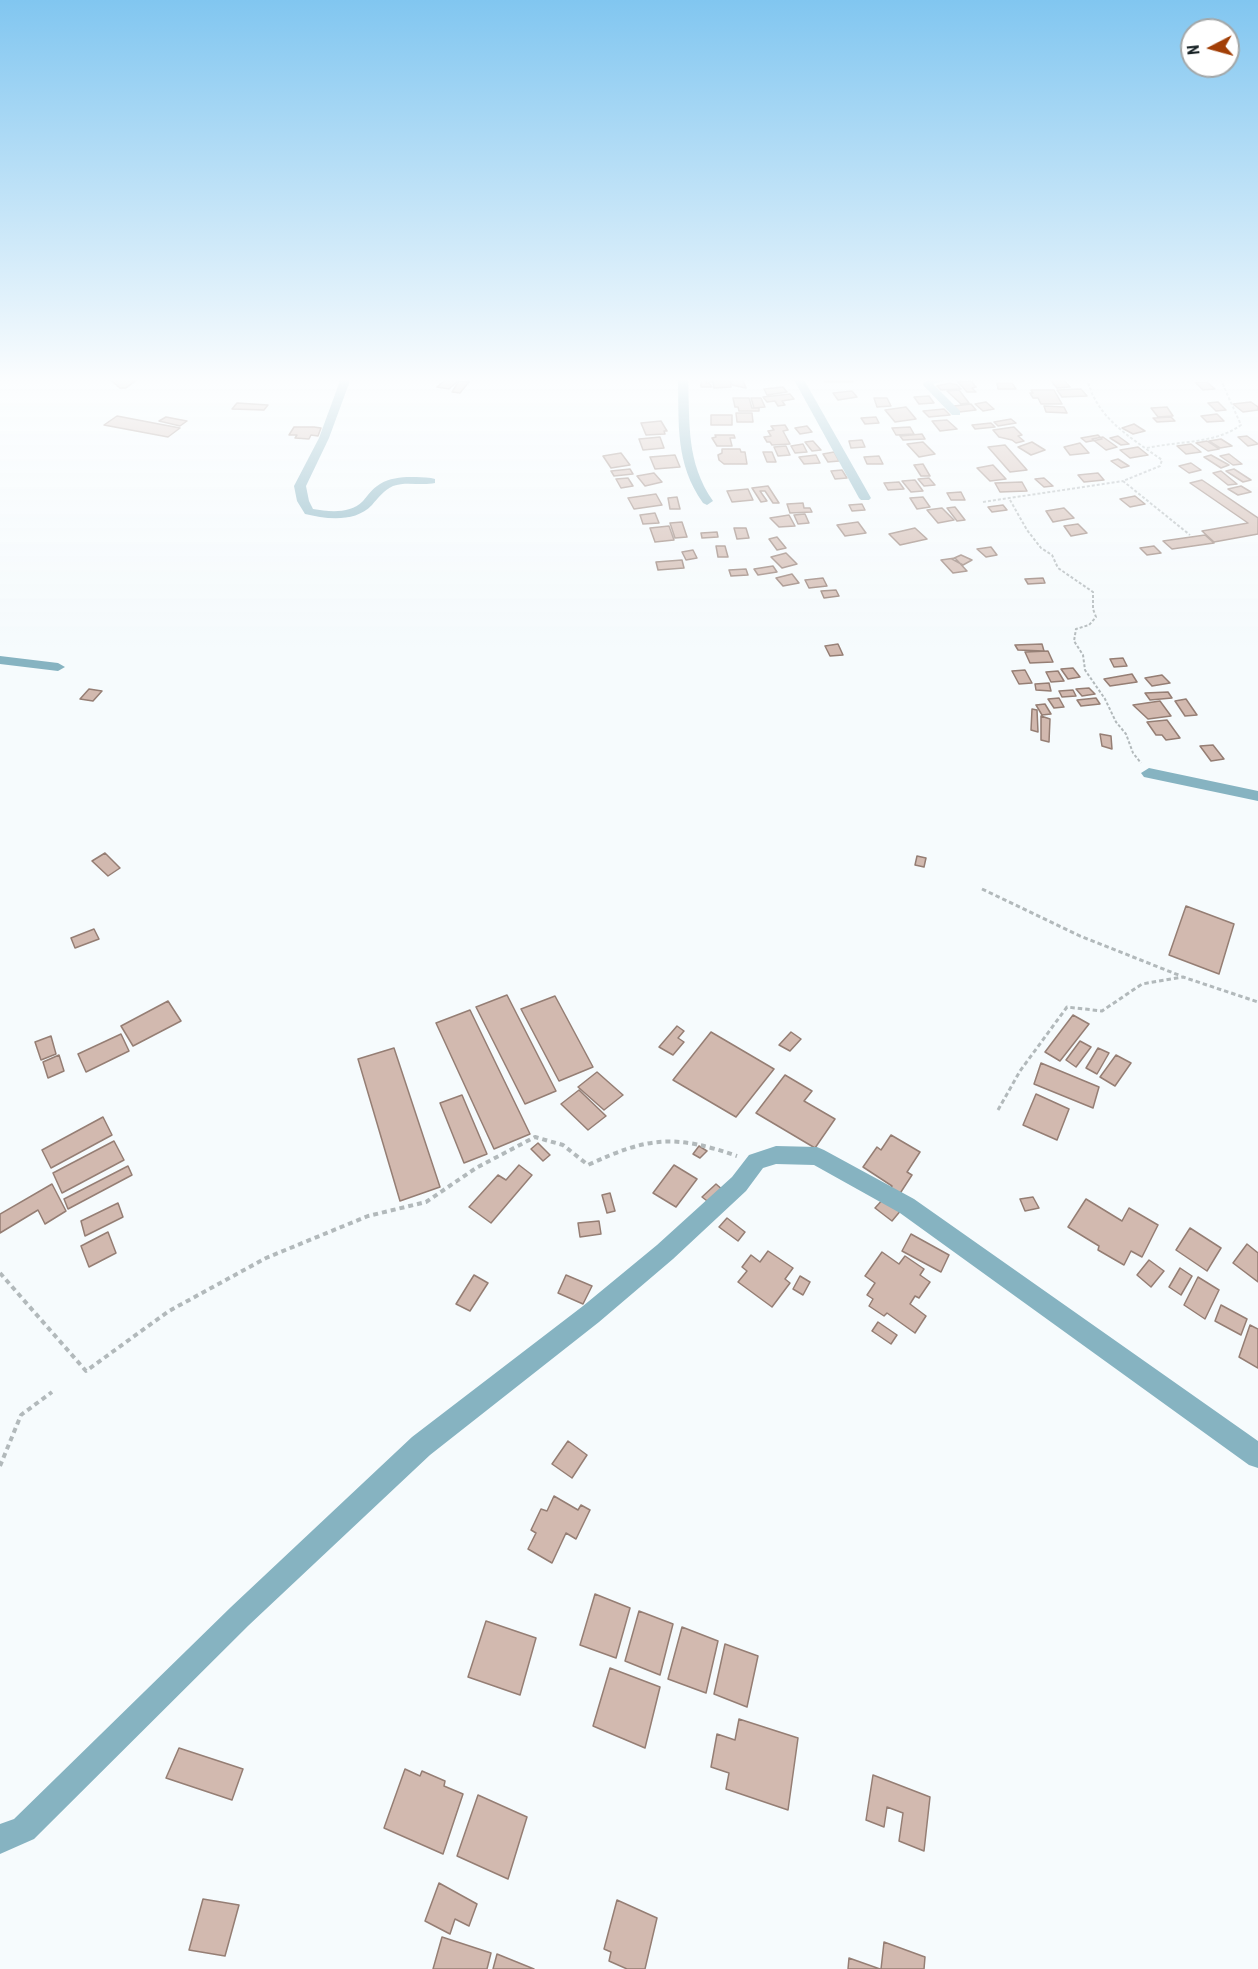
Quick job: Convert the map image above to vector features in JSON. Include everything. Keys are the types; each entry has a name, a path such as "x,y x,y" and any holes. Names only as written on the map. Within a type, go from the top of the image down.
{"street":[{"path":"308,470 300,486 303,501 309,511 323,515 352,513 364,506 382,487 393,483 431,481"},
{"path":"691,470 695,483 707,501"},
{"path":"849,470 865,498"},
{"path":"0,660 58,667"},
{"path":"1149,773 1258,796"},
{"path":"0,1839 24,1829 240,1616 421,1446 591,1314 665,1252 739,1184 756,1161 776,1155 817,1156 907,1206 1258,1456"}],"path":[{"path":"983,502 1010,500 1065,487 1123,481 1147,470"},
{"path":"1123,481 1190,535"},
{"path":"1010,500 1027,530 1041,548 1052,555 1058,568 1093,591 1093,609 1096,617 1089,625 1076,629 1074,640 1083,655 1085,670 1105,699 1116,723 1126,734 1133,753 1149,773"},
{"path":"982,889 1057,922 1080,936 1183,977 1258,1002"},
{"path":"998,1110 1020,1071 1067,1007 1102,1011 1142,984 1183,977"},
{"path":"0,1273 86,1371 169,1311 266,1258 368,1216 426,1202 476,1168 535,1137 563,1145 588,1165 616,1151 663,1139 685,1139 706,1144 739,1157"},
{"path":"0,1466 21,1415 52,1392"}],"building":[{"path":"631,470 633,474 614,476 611,471"},
{"path":"842,470 847,478 835,479 831,471"},
{"path":"917,470 926,470 930,476 921,476"},
{"path":"979,470 998,470 1006,479 990,481"},
{"path":"1185,470 1201,470 1189,473"},
{"path":"1235,470 1251,480 1243,482 1226,471"},
{"path":"1221,471 1237,484 1228,485 1213,473"},
{"path":"654,473 662,482 645,486 637,476"},
{"path":"1098,473 1104,480 1084,482 1078,475"},
{"path":"628,478 633,486 621,488 616,479"},
{"path":"929,478 935,485 924,486 918,479"},
{"path":"1044,478 1053,486 1044,487 1035,479"},
{"path":"915,480 923,491 911,492 902,481"},
{"path":"1202,480 1258,518 1258,534 1214,542 1202,531 1248,523 1190,483"},
{"path":"899,482 904,489 888,490 884,483"},
{"path":"1022,482 1027,491 1000,492 995,483"},
{"path":"768,486 779,503 773,503 765,491 760,491 767,501 761,502 752,488"},
{"path":"1241,486 1251,492 1238,495 1228,489"},
{"path":"748,489 753,500 732,502 727,491"},
{"path":"961,492 965,500 951,500 947,493"},
{"path":"656,494 662,505 634,509 628,498"},
{"path":"1135,496 1145,504 1130,507 1120,499"},
{"path":"677,497 680,509 670,509 668,498"},
{"path":"923,497 930,507 917,509 910,498"},
{"path":"803,503 804,508 810,508 812,512 790,513 787,504"},
{"path":"862,504 865,510 852,511 849,505"},
{"path":"1003,505 1007,510 992,512 988,507"},
{"path":"955,507 965,520 957,521 947,508"},
{"path":"942,508 954,520 938,523 927,510"},
{"path":"1064,508 1074,518 1053,522 1046,511"},
{"path":"655,513 659,523 643,524 640,515"},
{"path":"805,514 809,523 798,524 794,515"},
{"path":"789,515 795,526 779,527 770,518"},
{"path":"682,522 687,537 675,538 670,523"},
{"path":"858,522 866,533 845,536 837,525"},
{"path":"1078,524 1087,533 1071,536 1064,526"},
{"path":"669,526 674,540 655,542 650,528"},
{"path":"734,528 746,528 749,538 737,539"},
{"path":"915,528 927,539 900,545 889,534"},
{"path":"717,532 718,537 702,538 701,533"},
{"path":"1205,535 1214,543 1172,549 1163,541"},
{"path":"777,537 786,548 777,550 769,539"},
{"path":"716,546 725,546 728,557 718,557"},
{"path":"1154,546 1161,553 1147,555 1140,548"},
{"path":"991,547 997,555 986,557 977,549"},
{"path":"693,550 697,558 686,560 682,552"},
{"path":"786,553 797,564 782,568 771,557"},
{"path":"961,555 972,560 963,565 952,559"},
{"path":"955,558 967,571 953,573 941,560"},
{"path":"682,560 684,568 658,570 656,562"},
{"path":"773,566 777,572 758,575 754,569"},
{"path":"746,569 748,575 731,576 729,570"},
{"path":"792,574 799,583 783,586 776,578"},
{"path":"823,578 827,586 809,588 805,580"},
{"path":"1043,578 1045,583 1028,584 1025,579"},
{"path":"836,590 839,596 824,598 821,591"},
{"path":"838,644 843,655 830,656 825,646"},
{"path":"1042,644 1044,651 1018,650 1015,645"},
{"path":"1048,651 1053,662 1030,663 1025,652"},
{"path":"1123,658 1127,666 1114,667 1110,659"},
{"path":"1073,668 1080,677 1068,679 1061,669"},
{"path":"1025,670 1032,683 1019,684 1012,671"},
{"path":"1058,671 1064,681 1051,682 1046,672"},
{"path":"1132,674 1137,682 1110,686 1104,679"},
{"path":"1162,675 1170,683 1152,686 1145,678"},
{"path":"1049,683 1051,691 1036,690 1035,684"},
{"path":"1089,688 1095,694 1082,696 1076,689"},
{"path":"89,689 102,691 93,701 80,699"},
{"path":"1073,690 1076,696 1062,697 1059,691"},
{"path":"1168,692 1172,698 1150,700 1145,693"},
{"path":"1059,698 1064,707 1054,708 1048,699"},
{"path":"1096,698 1100,704 1081,706 1077,700"},
{"path":"1186,699 1197,715 1185,716 1175,701"},
{"path":"1160,701 1171,716 1148,719 1133,705"},
{"path":"1045,704 1051,714 1042,715 1036,705"},
{"path":"1032,709 1037,710 1038,732 1031,730"},
{"path":"1041,716 1050,719 1049,742 1041,740"},
{"path":"1167,720 1180,738 1166,740 1162,735 1156,735 1147,722"},
{"path":"1100,734 1111,736 1112,749 1102,746"},
{"path":"1213,745 1224,759 1211,761 1200,746"},
{"path":"105,853 120,868 108,876 92,861"},
{"path":"917,856 926,858 924,867 915,865"},
{"path":"1186,906 1234,924 1219,974 1169,955"},
{"path":"94,929 99,939 75,948 71,938"},
{"path":"507,995 556,1091 525,1104 476,1007"},
{"path":"555,996 593,1067 559,1081 521,1009"},
{"path":"168,1001 181,1021 133,1046 121,1026"},
{"path":"470,1010 530,1134 494,1149 436,1023"},
{"path":"1073,1015 1089,1024 1060,1061 1045,1052"},
{"path":"677,1026 684,1031 678,1038 684,1042 673,1055 659,1047"},
{"path":"711,1032 774,1069 736,1117 673,1080"},
{"path":"791,1032 801,1039 790,1051 779,1045"},
{"path":"121,1034 129,1051 86,1072 78,1054"},
{"path":"51,1036 56,1054 41,1060 35,1042"},
{"path":"1080,1041 1091,1047 1076,1067 1066,1060"},
{"path":"394,1048 440,1187 400,1201 358,1059"},
{"path":"1098,1048 1109,1053 1097,1074 1086,1068"},
{"path":"59,1055 64,1071 48,1078 43,1062"},
{"path":"1116,1055 1131,1063 1115,1086 1100,1077"},
{"path":"1041,1063 1099,1087 1093,1108 1034,1084"},
{"path":"597,1072 623,1095 604,1110 578,1087"},
{"path":"785,1075 812,1091 804,1101 835,1119 815,1148 756,1113"},
{"path":"579,1090 606,1116 588,1130 561,1104"},
{"path":"1036,1094 1069,1109 1057,1140 1023,1125"},
{"path":"462,1095 487,1154 464,1163 440,1103"},
{"path":"103,1117 112,1135 51,1168 42,1150"},
{"path":"891,1135 920,1152 907,1172 912,1175 899,1195 890,1189 892,1186 863,1167 877,1147 881,1150"},
{"path":"114,1141 124,1160 62,1193 53,1173"},
{"path":"538,1143 550,1155 543,1161 531,1149"},
{"path":"699,1146 707,1151 700,1158 693,1154"},
{"path":"519,1165 532,1175 491,1223 469,1207 498,1175 506,1180"},
{"path":"674,1165 697,1179 676,1207 653,1193"},
{"path":"128,1166 132,1175 68,1209 64,1199"},
{"path":"52,1184 66,1211 45,1224 38,1210 0,1233 0,1214"},
{"path":"716,1184 724,1191 711,1204 702,1197"},
{"path":"610,1193 615,1211 607,1213 602,1195"},
{"path":"885,1197 902,1209 892,1221 875,1208"},
{"path":"1033,1197 1039,1208 1025,1211 1020,1199"},
{"path":"1086,1199 1122,1221 1129,1208 1158,1225 1142,1257 1131,1251 1124,1265 1098,1250 1099,1246 1068,1227"},
{"path":"118,1203 123,1217 85,1236 81,1221"},
{"path":"727,1218 745,1232 738,1241 719,1227"},
{"path":"599,1221 601,1234 580,1237 578,1223"},
{"path":"1190,1228 1221,1248 1207,1271 1176,1250"},
{"path":"108,1232 116,1253 89,1267 81,1246"},
{"path":"911,1234 949,1255 941,1272 902,1251"},
{"path":"1247,1244 1258,1253 1258,1282 1233,1263"},
{"path":"768,1251 793,1268 785,1279 790,1283 772,1307 738,1282 747,1271 742,1267 751,1255 760,1262"},
{"path":"882,1252 899,1264 905,1256 924,1269 920,1275 930,1282 919,1298 915,1296 910,1304 926,1316 915,1333 887,1313 884,1316 869,1306 873,1299 867,1295 875,1283 865,1276"},
{"path":"1149,1260 1164,1271 1151,1287 1137,1275"},
{"path":"1180,1268 1192,1276 1181,1295 1169,1287"},
{"path":"474,1275 488,1283 470,1311 456,1304"},
{"path":"566,1275 592,1286 583,1304 558,1293"},
{"path":"800,1276 810,1282 803,1295 793,1289"},
{"path":"1198,1277 1219,1290 1205,1319 1184,1305"},
{"path":"1221,1305 1247,1319 1241,1335 1215,1321"},
{"path":"878,1322 897,1335 891,1344 872,1331"},
{"path":"1250,1325 1258,1329 1258,1368 1239,1357"},
{"path":"568,1441 587,1455 572,1478 552,1464"},
{"path":"554,1496 578,1510 581,1505 590,1510 576,1539 566,1533 552,1563 528,1549 536,1533 531,1530 541,1509 547,1511"},
{"path":"595,1594 630,1608 616,1658 580,1645"},
{"path":"639,1611 673,1624 660,1675 625,1661"},
{"path":"486,1621 536,1638 520,1695 468,1677"},
{"path":"682,1627 718,1641 706,1693 668,1679"},
{"path":"725,1644 758,1656 747,1707 714,1694"},
{"path":"610,1668 660,1687 645,1748 593,1726"},
{"path":"739,1719 798,1738 788,1810 726,1789 729,1773 711,1767 717,1734 735,1740"},
{"path":"179,1748 243,1769 232,1800 166,1778"},
{"path":"405,1769 420,1776 422,1771 445,1781 444,1786 463,1794 443,1854 384,1828"},
{"path":"873,1775 930,1797 924,1851 899,1841 903,1813 887,1807 884,1827 866,1820"},
{"path":"478,1795 527,1817 508,1879 457,1856"},
{"path":"439,1883 477,1904 469,1926 455,1919 450,1934 425,1921"},
{"path":"203,1899 239,1905 225,1956 189,1950"},
{"path":"617,1900 657,1918 645,1969 627,1969 609,1961 611,1952 604,1949"},
{"path":"442,1937 491,1953 487,1969 433,1969"},
{"path":"884,1942 925,1957 924,1969 881,1969"},
{"path":"497,1954 534,1969 493,1969"},
{"path":"849,1958 880,1969 848,1969"}]}
